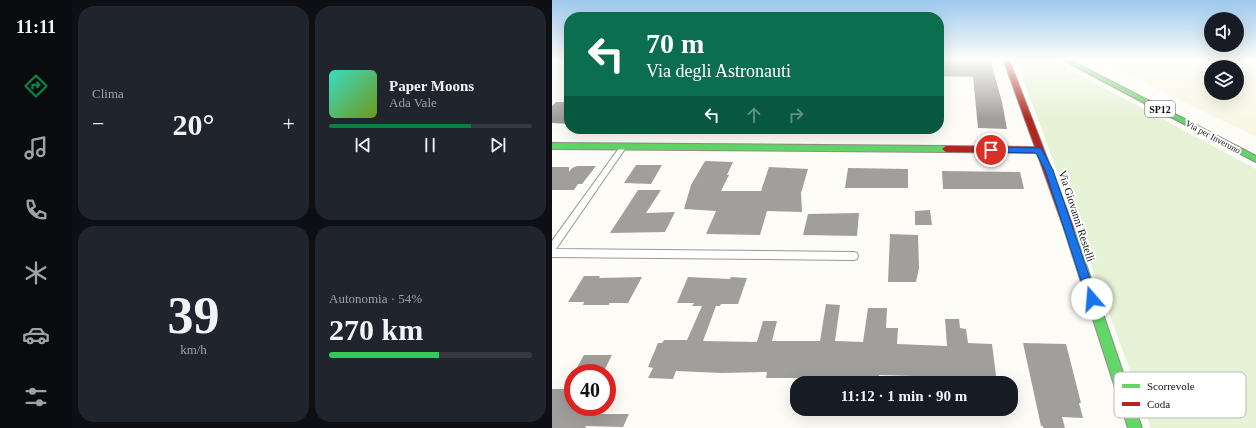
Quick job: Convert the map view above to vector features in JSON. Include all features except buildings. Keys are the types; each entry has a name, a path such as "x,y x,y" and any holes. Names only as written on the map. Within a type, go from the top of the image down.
{"street":[{"name":"Via Giovanni Restelli","path":"1013,79 1039,150 1049,170 1116,372"},
{"name":"Via per Inveruno","path":"1102,79 1256,159"},
{"path":"552,146 1039,150"},
{"name":"Via Giovanni Restelli","path":"1132,418 1135,428"}],"lane":[{"path":"552,248 624,146"},
{"path":"552,253 854,256"}],"shaded area":[{"path":"1137,79 1204,79 1204,100 1244,100 1244,79 1256,79 1256,137"}],"green space":[{"path":"1023,79 1087,79 1256,169 1256,428 1151,428 1147,418 1246,418 1246,372 1131,372"}],"traffic: fast":[{"path":"1102,79 1256,159"},
{"path":"552,146 946,149"},
{"path":"1069,229 1116,372"},
{"path":"1132,418 1135,428"}],"traffic: jam":[{"path":"1014,79 1069,229"},
{"path":"946,149 1039,150"}],"route":[{"path":"991,150 1039,150 1049,170 1092,299"}]}
